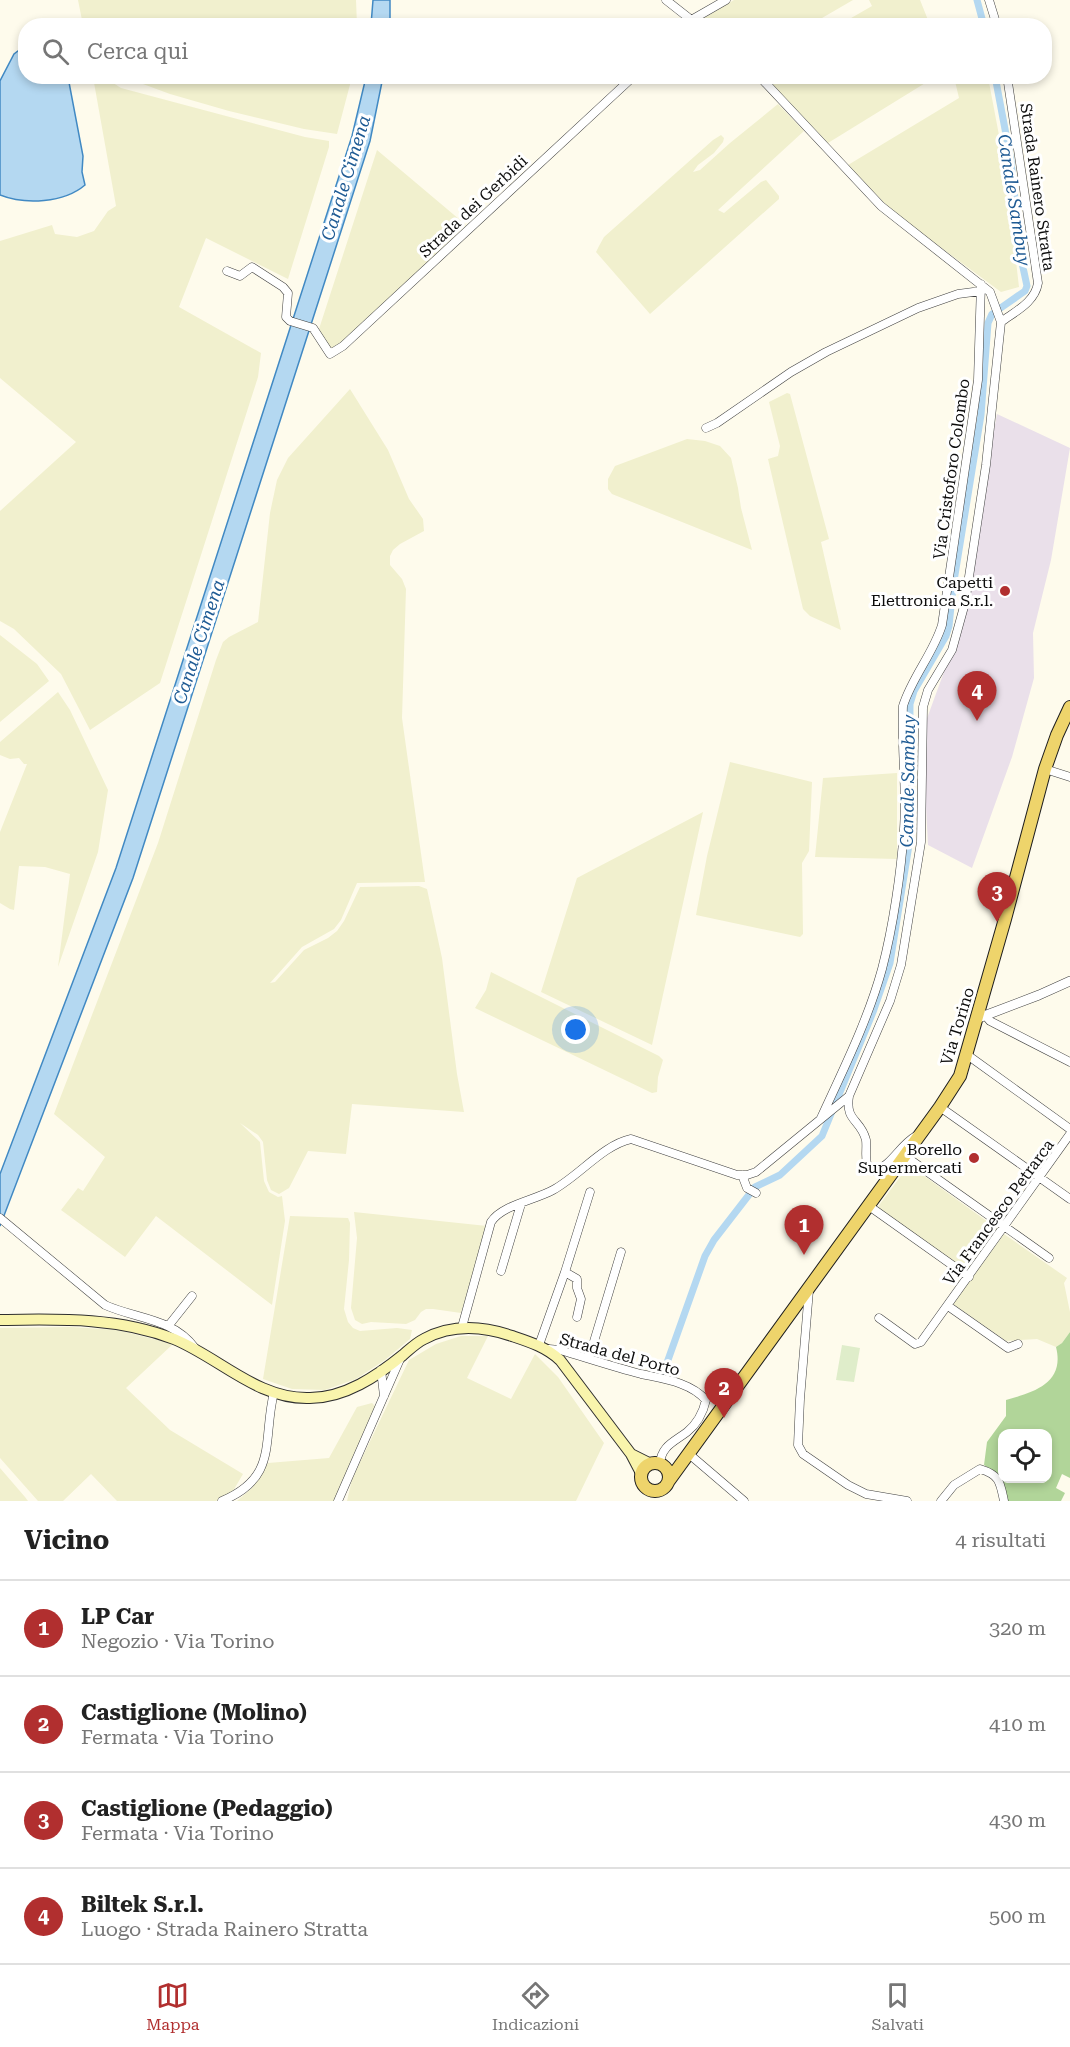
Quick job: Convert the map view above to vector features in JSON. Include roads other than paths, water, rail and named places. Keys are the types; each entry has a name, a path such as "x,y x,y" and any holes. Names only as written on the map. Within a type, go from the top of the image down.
{"main road":[{"name":"Via Torino","path":"654,1492 687,1457 905,1156 960,1076 981,1017 1045,769 1070,707"},
{"path":"0,1320 72,1319 141,1329 174,1339 244,1380 295,1398 312,1399 343,1392 367,1380 422,1340 434,1334 462,1327 483,1328 544,1347 560,1360 582,1388 631,1454 654,1492 669,1478 660,1466 631,1454"},
{"path":"642,1475 645,1468 660,1466 687,1457"}],"street":[{"path":"666,0 686,18"},
{"path":"701,18 726,0"},
{"path":"989,0 995,18"},
{"name":"Strada dei Gerbidi","path":"227,272 240,276 252,267 283,287 288,293 286,317 290,321 313,328 330,354 343,346 625,84"},
{"path":"767,84 881,206 984,289 1001,322 986,465 963,612 952,650 928,690 923,707 921,842 901,965 890,1000 846,1098 848,1113 866,1140 867,1164 875,1171 882,1168 908,1141 920,1135"},
{"name":"Strada Rainero Stratta","path":"1001,322 1027,304 1036,291 1038,283 1008,84"},
{"path":"706,428 717,423 791,372 826,352 936,301 984,289"},
{"name":"Via Cristoforo Colombo","path":"822,1118 871,1000 882,970 888,941 902,857 904,828 903,706 907,693 938,639 942,625 978,380 984,289"},
{"path":"1045,769 1070,777"},
{"path":"981,1017 1070,981"},
{"path":"981,1017 1070,1062"},
{"path":"966,1054 1070,1129"},
{"name":"Via Cristoforo Colombo","path":"742,1174 756,1172 762,1168 846,1098"},
{"path":"940,1107 1070,1199"},
{"name":"Via Francesco Petrarca","path":"879,1318 917,1344 948,1306 1070,1134"},
{"path":"462,1327 491,1222 499,1212 556,1188 607,1149 621,1142 631,1139 742,1174 747,1188 756,1193"},
{"path":"905,1156 1049,1258"},
{"path":"544,1347 590,1192"},
{"path":"501,1271 521,1204"},
{"path":"869,1206 969,1277"},
{"path":"0,1218 105,1305 120,1312 169,1325 189,1340 196,1350"},
{"path":"589,1358 621,1252"},
{"path":"565,1272 577,1279 581,1299 577,1317"},
{"path":"809,1289 798,1445 803,1454 848,1485 866,1494 907,1501"},
{"path":"169,1325 192,1296"},
{"name":"Via Francesco Petrarca","path":"948,1306 1008,1348 1018,1344"},
{"path":"141,1329 143,1317"},
{"name":"Strada del Porto","path":"544,1347 669,1380 695,1390 706,1400 701,1416 689,1431 664,1450 660,1466"},
{"path":"338,1501 402,1356"},
{"path":"382,1369 389,1375 390,1386"},
{"path":"382,1369 384,1396"},
{"path":"367,1380 377,1386 384,1396"},
{"path":"222,1501 234,1496 260,1471 264,1462 269,1411 274,1392"},
{"path":"687,1457 734,1491 744,1501"},
{"path":"941,1501 954,1485 980,1468 999,1479 1004,1501"}],"water":[{"path":"373,0 390,0 390,18 372,18"},
{"path":"18,51 18,84 69,84 83,156 82,172 85,185 66,196 32,201 0,195 0,81 14,54"},
{"name":"Canale Cimena","path":"364,84 382,84 370,141 133,878 0,1226 0,1174 116,868 352,136"}],"waterway":[{"name":"Canale Sambuy","path":"977,0 982,18"},
{"name":"Canale Sambuy","path":"663,1374 705,1256 714,1240 755,1187 780,1175 822,1136 873,1012 890,963 909,845 910,704 914,691 946,636 949,626 953,587 981,415 988,323 992,314 1025,291 1027,286 1021,258 1011,161 997,84"}],"place":[{"name":"Capetti Elettronica S.r.l.","path":"1005,591"},
{"name":"Biltek S.r.l.","path":"977,721"},
{"name":"Castiglione (Pedaggio)","path":"997,922"},
{"name":"Borello Supermercati","path":"974,1158"},
{"name":"LP Car","path":"804,1255"},
{"name":"Castiglione (Molino)","path":"724,1418"}]}
